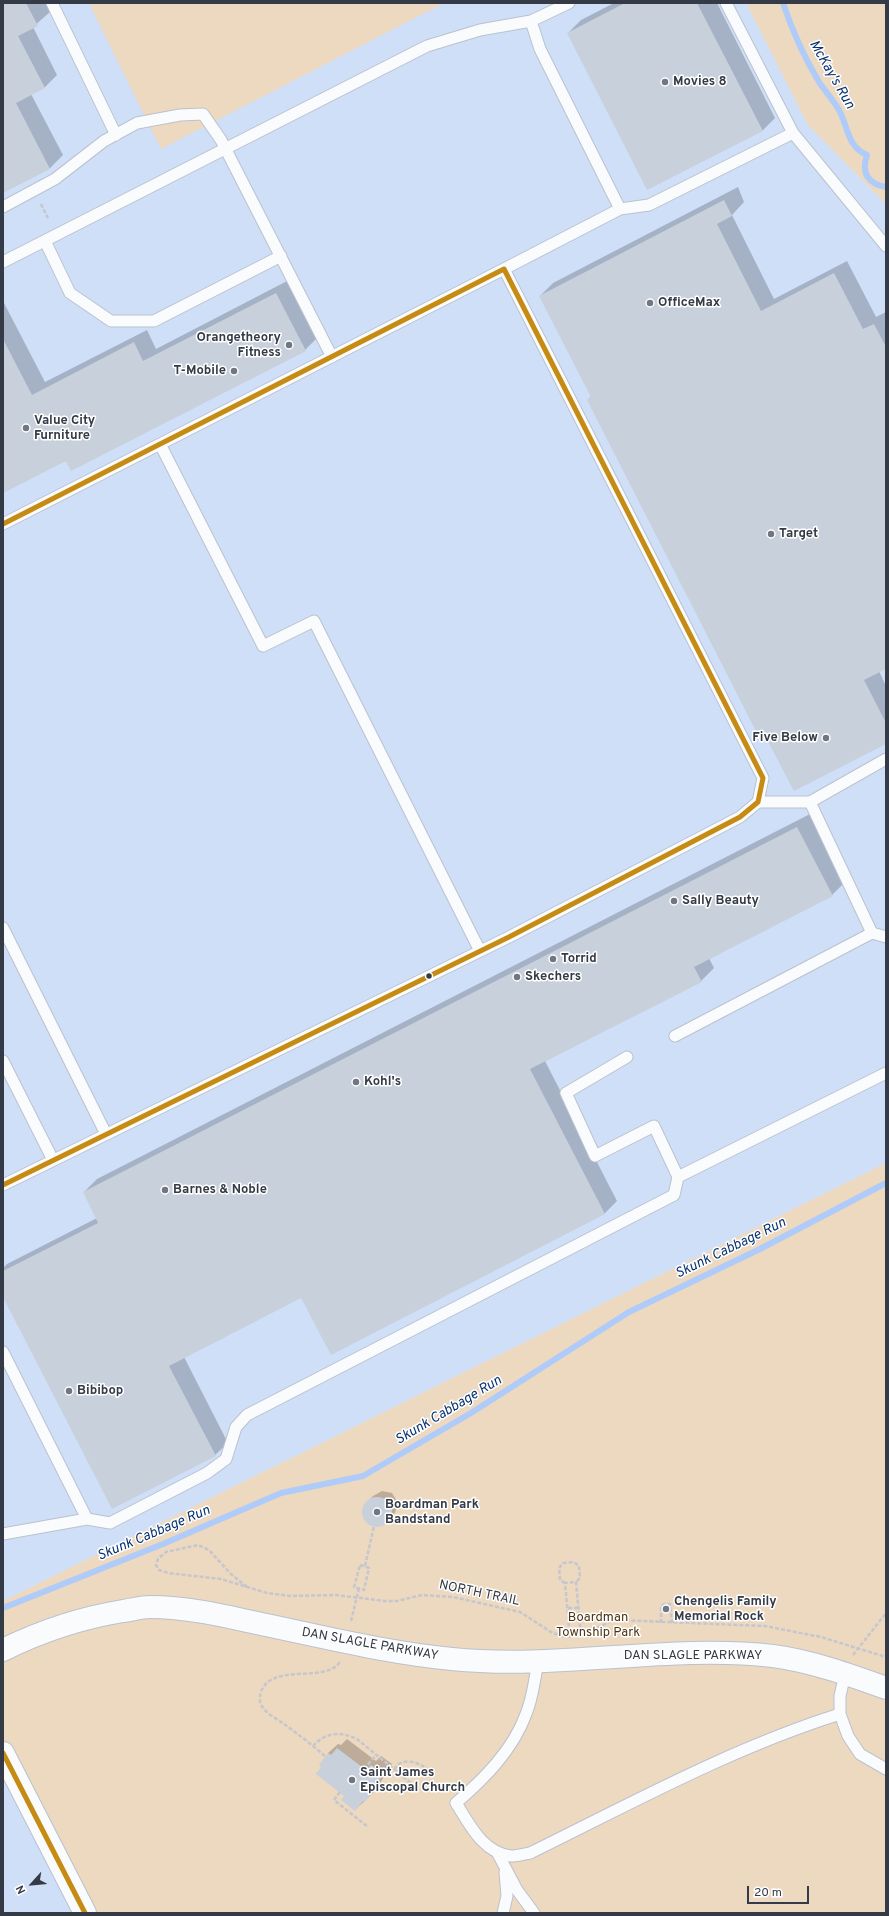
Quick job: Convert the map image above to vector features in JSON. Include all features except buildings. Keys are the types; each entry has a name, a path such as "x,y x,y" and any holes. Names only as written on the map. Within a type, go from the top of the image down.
{"street":[{"name":"DAN SLAGLE PARKWAY","path":"3,1650 39,1633 105,1614 147,1607 174,1608 214,1614 394,1652 454,1659 538,1660 669,1654 728,1654 774,1657 814,1665 886,1688"},
{"path":"3,1752 85,1913"}],"lane":[{"path":"52,3 116,135"},
{"path":"3,262 426,46 480,30 531,21 569,3"},
{"path":"726,3 793,133 886,246"},
{"path":"531,21 540,49 620,209"},
{"path":"3,207 55,179 104,141 137,122 180,115 203,114 225,148 332,357"},
{"path":"3,524 620,209 649,205 793,133"},
{"path":"45,241 70,293 111,321 154,321 281,256"},
{"path":"3,1185 480,951 718,829 740,817 758,802 763,778 504,269"},
{"path":"160,444 263,646 314,621 480,951"},
{"path":"758,802 810,802 886,760"},
{"path":"810,802 872,933"},
{"path":"3,928 106,1134"},
{"path":"674,1036 872,933 886,937"},
{"path":"3,1534 87,1519 110,1523 207,1473 226,1459 236,1427 247,1415 674,1195 678,1177 654,1126 595,1156 566,1093 627,1057"},
{"path":"3,1061 53,1160"},
{"path":"678,1177 886,1073"},
{"path":"3,1352 87,1519"},
{"path":"538,1660 533,1690 526,1715 514,1739 494,1766 456,1803 485,1845 496,1852 512,1856 530,1852 728,1757 794,1729 840,1714"},
{"path":"845,1674 840,1696 840,1714 848,1736 860,1754 886,1769"},
{"path":"496,1852 532,1912"},
{"path":"503,1913 507,1896 505,1868"}],"path":[{"path":"39,200 48,218"},
{"path":"364,1566 374,1526"},
{"name":"NORTH TRAIL","path":"247,1587 231,1574 209,1550 198,1545 166,1552 158,1558 156,1564 159,1570 168,1573 221,1579 247,1587 267,1593 290,1596 357,1597 384,1601 397,1601 433,1594 494,1605 520,1612 551,1632 562,1637 570,1638 581,1636 616,1620 766,1626 807,1634 857,1647 886,1657"},
{"path":"574,1562 579,1566 580,1578 576,1582 565,1583 560,1580 559,1568 563,1563 574,1562"},
{"path":"360,1565 364,1566 370,1568 364,1590 354,1587 360,1565"},
{"path":"576,1582 581,1636"},
{"path":"565,1583 570,1638"},
{"path":"350,1622 359,1588"},
{"path":"661,1623 662,1606 667,1603 670,1604 672,1623"},
{"path":"568,1608 578,1608"},
{"path":"845,1674 857,1647 886,1613"},
{"path":"325,1756 265,1711 260,1702 262,1690 272,1679 277,1677 329,1670 338,1664 342,1656"},
{"path":"312,1746 326,1736 340,1734 357,1739 417,1788"},
{"path":"364,1769 376,1755"},
{"path":"394,1770 399,1764 408,1761 426,1767 433,1776"},
{"path":"340,1792 334,1800 368,1827"}],"shaded area":[{"path":"3,3 746,3 808,125 883,201 886,207 886,1163 3,1601"},
{"path":"3,1753 85,1913 3,1913"}],"green space":[{"path":"89,3 444,3 161,149"},
{"path":"746,3 886,3 886,207 883,201 808,125"},
{"name":"Boardman Township Park","path":"886,1163 886,1913 85,1913 3,1753 3,1601"}],"waterway":[{"name":"McKay's Run","path":"783,3 790,23 808,63 819,82 839,110 855,147 867,155 865,167 868,177 880,186 886,187"},
{"name":"Skunk Cabbage Run","path":"3,1608 163,1544 281,1493 363,1476 471,1413 629,1312 760,1249 886,1183"}],"transit line":[{"path":"3,524 504,269"},
{"path":"3,1185 509,937 740,817 758,802 763,778 504,269"},
{"path":"3,1753 85,1913"}],"place":[{"name":"Movies 8","path":"665,82"},
{"name":"OfficeMax","path":"650,303"},
{"name":"Orangetheory Fitness","path":"289,345"},
{"name":"T-Mobile","path":"234,371"},
{"name":"Value City Furniture","path":"26,428"},
{"name":"Target","path":"771,534"},
{"name":"Five Below","path":"826,738"},
{"name":"Sally Beauty","path":"674,901"},
{"name":"Torrid","path":"553,959"},
{"name":"Skechers","path":"517,977"},
{"name":"Kohl's","path":"356,1082"},
{"name":"Barnes & Noble","path":"165,1190"},
{"name":"Bibibop","path":"69,1391"},
{"name":"Boardman Park Bandstand","path":"377,1512"},
{"name":"Chengelis Family Memorial Rock","path":"666,1609"},
{"name":"Saint James Episcopal Church","path":"352,1780"}]}
